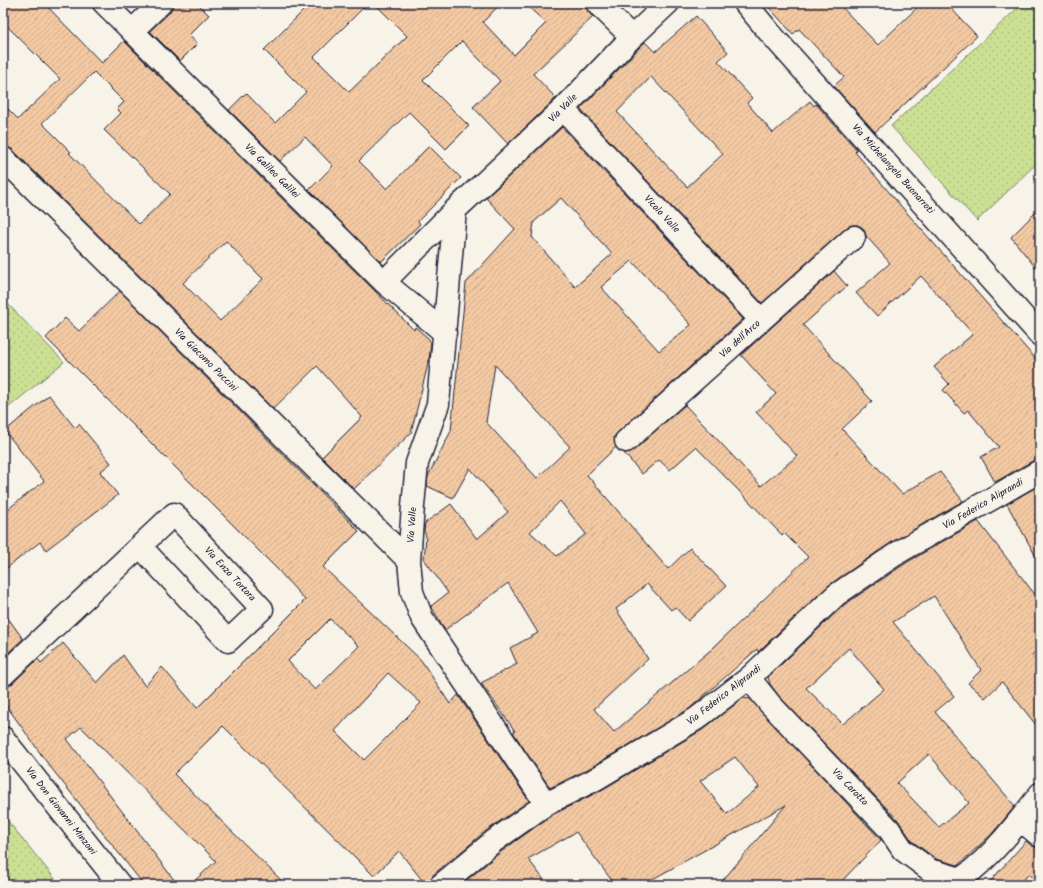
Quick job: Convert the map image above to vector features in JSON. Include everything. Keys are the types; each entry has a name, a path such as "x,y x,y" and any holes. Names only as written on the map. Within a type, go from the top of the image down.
{"street":[{"name":"Via Galileo Galilei","path":"104,3 384,282 445,332"},
{"path":"132,31 161,3"},
{"path":"597,3 632,37"},
{"name":"Via Valle","path":"384,282 455,210 563,109 632,37 668,3"},
{"name":"Via Michelangelo Buonarroti","path":"745,3 770,33 952,234 1040,335"},
{"name":"Vicolo Valle","path":"563,109 761,320"},
{"name":"Via Giacomo Puccini","path":"3,158 409,561"},
{"name":"Via Valle","path":"455,210 438,404 417,463 409,561 412,592 422,618 546,804"},
{"name":"Via dell'Arco","path":"626,441 854,237"},
{"name":"Via Federico Aliprandi","path":"441,885 494,841 546,804 594,780 696,719 748,678 836,595 899,552 1040,471"},
{"name":"Via Enzo Tortora","path":"3,675 140,546 174,514 262,609 228,641 140,546"},
{"name":"Via Carotto","path":"748,678 770,704 889,829 903,850 930,870 960,882"},
{"name":"Via Don Giovanni Minzoni","path":"3,738 120,885"},
{"path":"960,882 1021,820 1040,794"},
{"path":"1021,820 1040,836"}],"green space":[{"path":"1023,3 1040,3 1040,160 977,221 891,126"},
{"path":"3,299 64,362 3,412"},
{"path":"3,815 60,885 3,885"}],"building":[{"path":"3,3 44,3 102,63 124,41 414,330 415,327 428,338 431,343 429,360 411,433 354,489 322,457 362,417 317,366 273,409 12,149 3,146 3,104 18,119 60,79 3,22","holes":["94,72 124,102 117,109 121,113 104,130 170,194 139,224 69,153 71,152 42,123","226,241 263,279 220,321 183,283"]},
{"path":"173,3 197,3 209,15 189,35 197,44 180,61 150,31 170,12"},
{"path":"311,3 368,3 314,57 349,92 407,36 374,3 501,3 483,22 514,55 546,23 524,3 585,3 588,12 593,17 533,74 556,98 508,144 473,107 500,81 462,41 423,80 469,126 446,149 409,112 359,161 387,189 429,146 461,178 418,221 420,224 381,262 309,190 333,166 305,137 280,161 229,110 246,93 275,123 306,92 264,50"},
{"path":"765,3 838,3 878,45 922,3 946,3 977,36 875,132 834,86 844,77 799,29 793,34"},
{"path":"696,16 728,52 718,61 752,98 747,103 773,133 810,101 814,106 816,104 857,150 855,152 900,205 1040,364 1040,459 1034,460 995,482 981,457 999,447 968,410 964,413 943,390 949,384 934,367 973,334 921,276 877,316 856,293 890,263 866,236 863,228 858,225 852,225 846,228 762,303 580,109 645,42 655,52","holes":["651,77 723,154 687,187 617,112"]},
{"path":"562,127 743,319 618,432 614,437 616,447 587,475 668,569 690,548 726,586 688,621 675,607 671,610 647,584 616,609 648,659 594,709 614,732 713,648 808,557 784,533 782,535 696,447 670,470 659,460 642,474 624,453 634,450 685,405 761,486 797,456 756,412 776,394 741,355 834,271 847,286 803,325 872,401 842,429 902,494 940,472 963,501 892,542 829,585 758,652 757,649 689,709 588,769 550,788 513,732 515,731 481,683 517,664 510,648 538,633 508,583 445,630 431,606 448,593 424,559 426,536 424,531 425,523 451,504 477,539 508,512 470,468 453,498 427,486 428,476 451,431 466,283 515,229 486,198","holes":["561,198 612,254 575,287 532,237 534,222","632,261 691,325 659,351 601,287","495,365 570,447 537,478 486,422","560,501 586,534 557,556 530,532"]},
{"path":"1040,208 1040,273 1011,237"},
{"path":"120,291 359,531 323,567 421,660 450,704 458,695 529,801 486,831 433,875 429,885 426,885 399,851 374,876 223,726 174,774 286,885 190,885 216,861 81,727 67,739 178,885 144,885 48,764 3,701 3,687 12,684 38,659 41,663 63,643 97,683 123,655 145,686 162,667 197,708 305,600 277,569 46,338 65,318 79,331","holes":["330,619 359,646 315,690 288,661","388,673 421,703 364,760 335,731"]},
{"path":"49,395 75,428 79,424 111,463 100,472 118,495 46,550 40,542 3,571 3,513 44,481 5,431"},
{"path":"1040,485 1040,564 1007,504"},
{"path":"978,521 1040,601 1040,647 1032,655 1040,666 1040,730 1002,682 985,698 968,683 981,670 934,596 893,622 954,696 935,712 1015,806 991,835 958,865 936,859 912,841 898,820 779,696 770,684 768,677 844,605 906,563","holes":["849,648 884,689 843,724 806,688","929,754 969,803 939,827 897,783"]},
{"path":"3,611 23,639 3,658"},
{"path":"743,698 750,699 881,840 838,885 719,885 786,805 642,885 615,885 576,832 528,859 548,885 461,885 502,851 552,815 600,791 702,730","holes":["735,757 759,787 727,814 700,781"]},
{"path":"1026,841 1032,846 1040,848 1040,884 1029,874 1019,885 987,885"}]}
